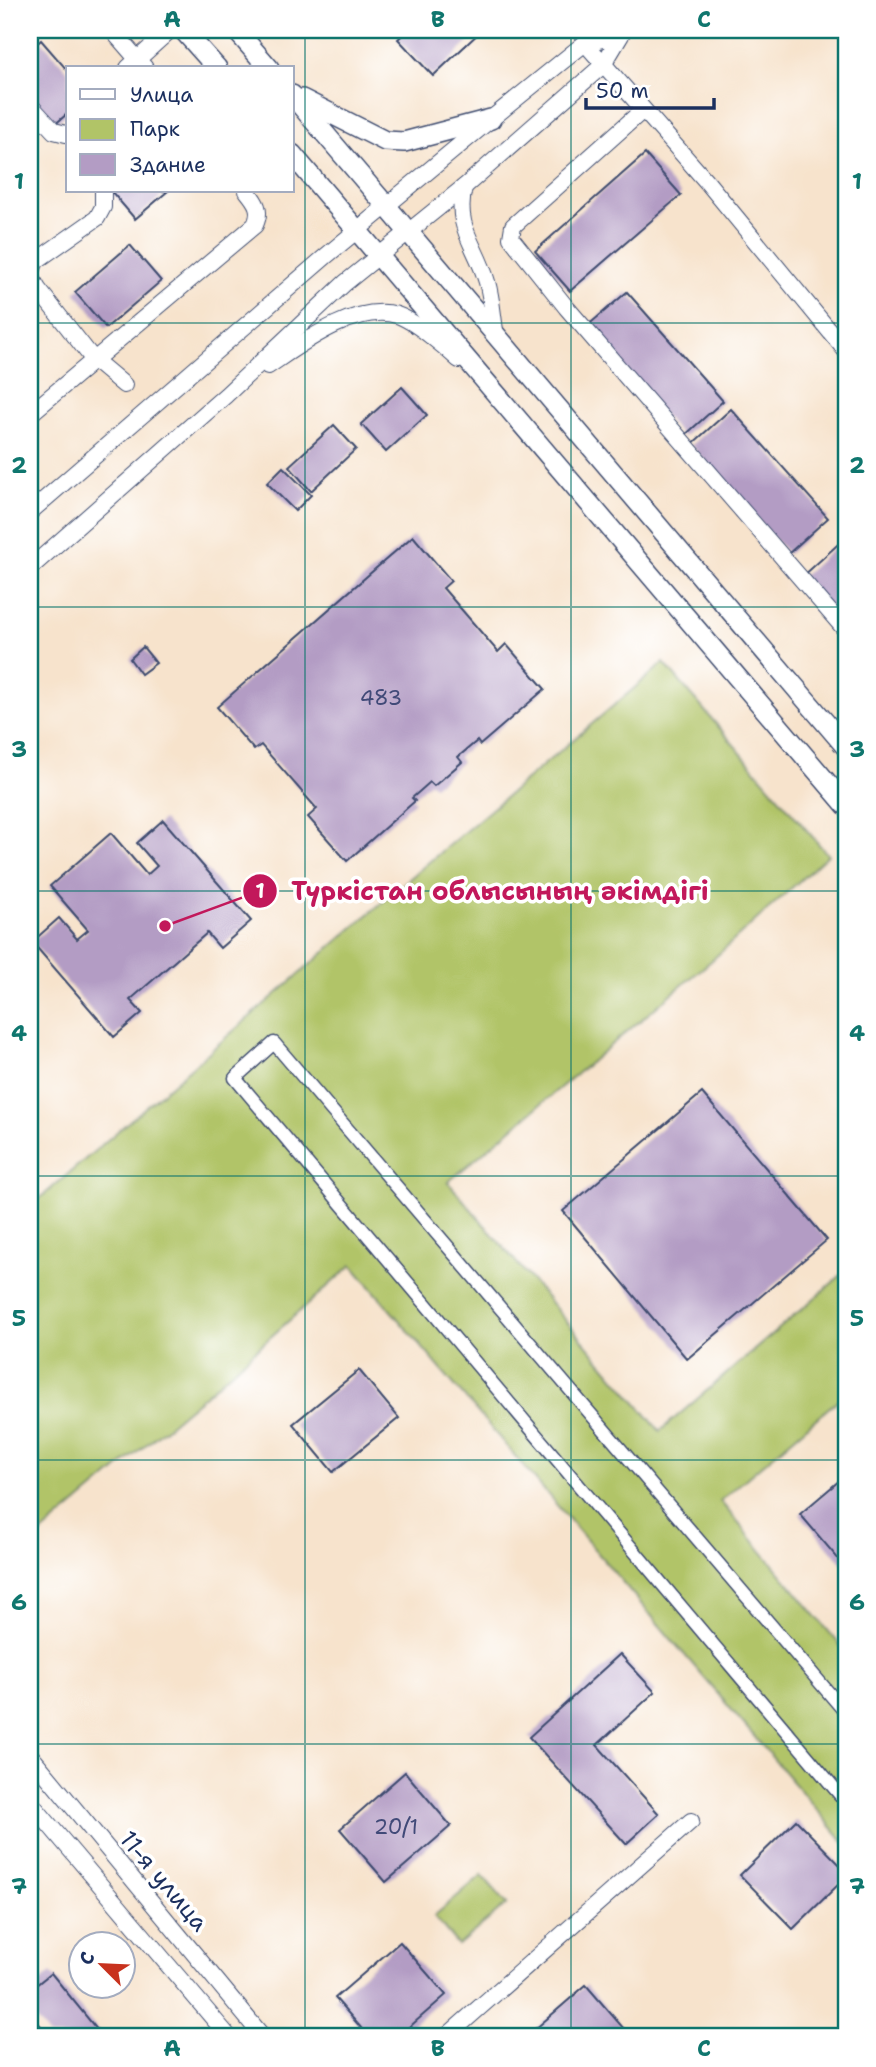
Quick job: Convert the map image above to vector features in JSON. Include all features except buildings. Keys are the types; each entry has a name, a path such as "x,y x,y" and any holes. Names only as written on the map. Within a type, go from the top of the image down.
{"street":[{"path":"112,30 137,65 170,30"},
{"path":"183,30 215,66"},
{"path":"236,30 267,66"},
{"path":"30,512 358,230 585,43 624,32"},
{"path":"30,568 226,395 345,283 464,187 603,65 624,32"},
{"path":"585,43 707,182 846,351"},
{"path":"294,95 386,141 404,142 491,119"},
{"path":"294,96 407,233 846,747"},
{"path":"30,104 54,131 66,133"},
{"path":"643,110 513,226 511,237 566,307 846,628"},
{"path":"294,156 846,805"},
{"path":"464,187 459,205 462,223 487,282 496,337"},
{"path":"103,192 103,207 97,218 36,261 30,275 93,359 124,384"},
{"path":"30,414 255,225 259,217 257,203 248,192"},
{"path":"226,395 293,349 337,323 361,315 397,315 452,354 511,411"},
{"path":"846,1713 274,1043 235,1078 846,1802"},
{"name":"11-я улица","path":"30,1755 263,2037"},
{"path":"30,1802 229,2037"},
{"path":"446,2037 691,1821"}],"green space":[{"path":"664,663 828,855 711,961 448,1182 660,1431 846,1271 846,1393 720,1501 846,1652 846,1844 352,1265 206,1394 30,1543 30,1207 423,867"},
{"path":"482,1875 507,1904 458,1945 434,1916"}],"place":[{"name":"Түркістан облысының әкімдігі","path":"165,926"}]}
